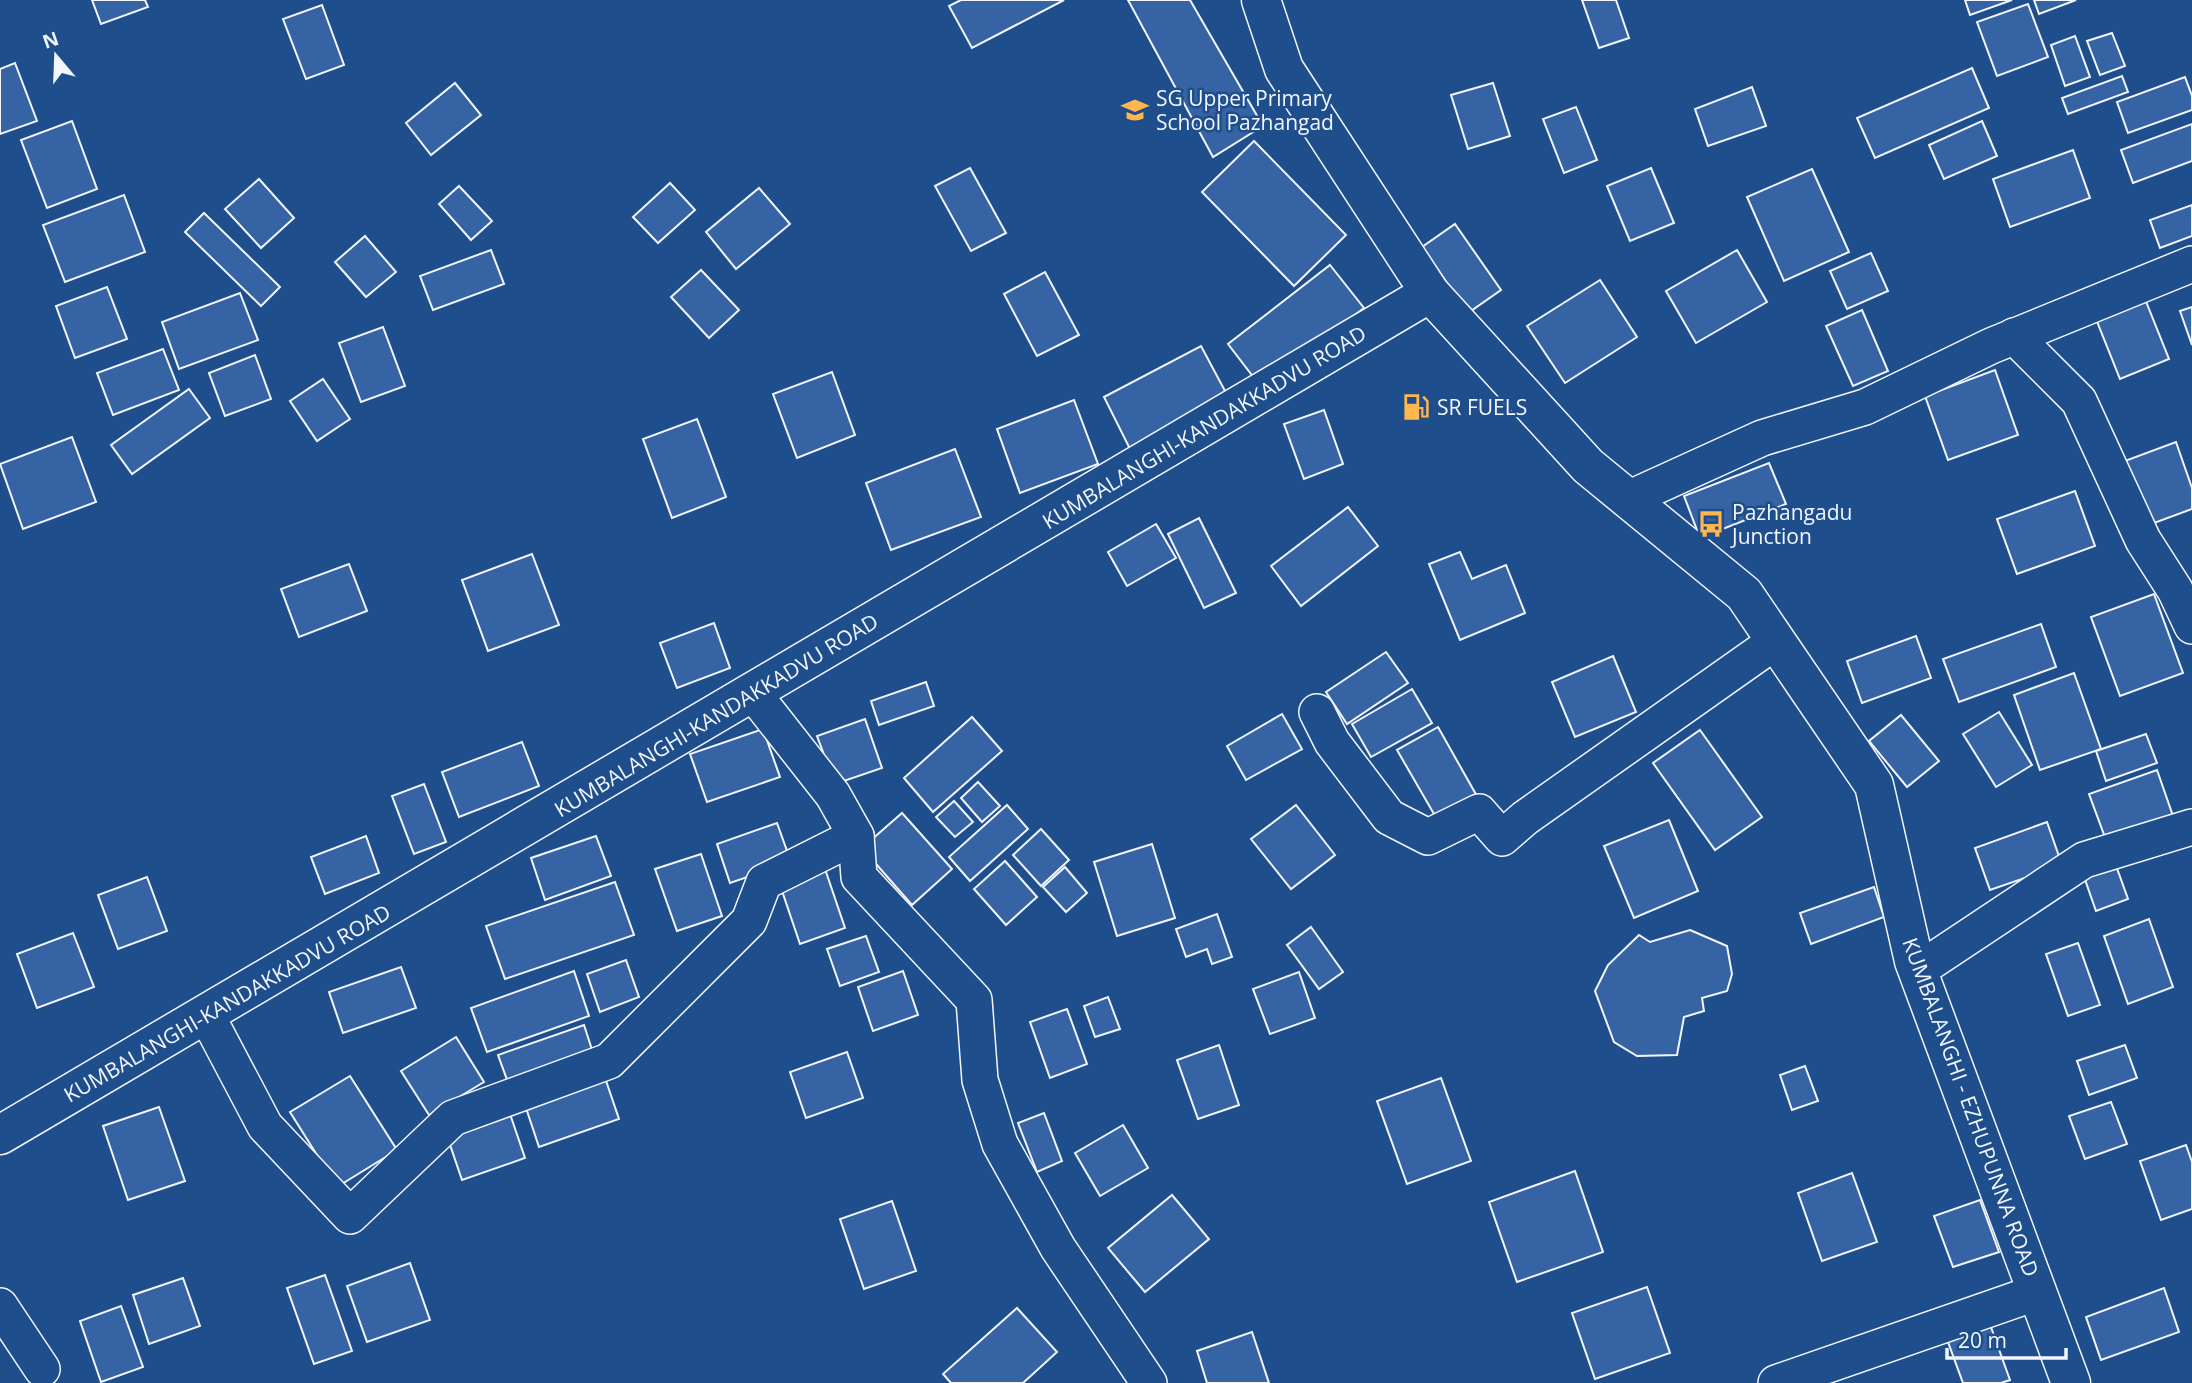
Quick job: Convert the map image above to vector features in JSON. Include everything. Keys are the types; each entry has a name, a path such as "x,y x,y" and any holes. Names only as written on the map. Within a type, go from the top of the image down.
{"main road":[{"name":"KUMBALANGHI - EZHUPUNNA ROAD","path":"1261,0 1283,69 1430,293 1588,466 1744,594 1874,785 1917,971 2071,1383"},
{"name":"KUMBALANGHI-KANDAKKADVU ROAD","path":"0,1135 1430,293"}],"street":[{"path":"1628,499 1762,438 1865,407 2014,336 2192,264"},
{"path":"2014,336 2079,401 2143,540 2175,590 2192,626"},
{"path":"1317,712 1332,742 1389,817 1428,837 1479,812 1502,838 1525,818 1776,641"},
{"path":"753,693 833,795 856,836 859,877 974,1000 980,1080 1000,1144 1058,1248 1149,1383"},
{"path":"1917,971 2084,860 2192,827"},
{"path":"206,1016 265,1126 350,1216 453,1118 609,1061 749,921 764,882 856,836"},
{"path":"1776,1383 2038,1292"},
{"path":"0,1306 42,1369"}],"building":[{"path":"92,0 145,0 148,7 101,24"},
{"path":"961,0 1064,0 972,48 949,6"},
{"name":"SG Upper Primary School Pazhangad","path":"1128,0 1190,0 1263,126 1213,157"},
{"path":"1582,0 1616,0 1629,38 1599,48"},
{"path":"1965,0 2012,0 1970,15"},
{"path":"2034,0 2076,0 2039,14"},
{"path":"2028,4 2048,57 1997,76 1977,22"},
{"path":"322,5 344,65 306,79 283,19"},
{"path":"2112,33 2125,66 2100,75 2087,41"},
{"path":"2075,36 2090,77 2065,86 2051,45"},
{"path":"15,63 37,121 0,134 0,69"},
{"path":"1972,68 1989,108 1875,158 1857,118"},
{"path":"2122,76 2128,92 2068,114 2062,98"},
{"path":"2185,77 2192,96 2192,110 2128,133 2117,102"},
{"path":"455,83 481,115 431,155 406,123"},
{"path":"1493,83 1510,136 1468,149 1451,95"},
{"path":"1752,87 1766,126 1708,146 1695,109"},
{"path":"1576,107 1597,160 1564,173 1543,119"},
{"path":"72,121 97,189 47,208 21,140"},
{"path":"1982,121 1997,156 1944,179 1929,145"},
{"path":"2192,124 2192,161 2133,183 2121,150"},
{"path":"1254,141 1346,235 1294,286 1202,192"},
{"path":"2073,150 2090,198 2010,227 1993,179"},
{"path":"970,168 1006,233 971,251 935,186"},
{"path":"1651,168 1674,223 1630,241 1607,186"},
{"path":"1812,169 1849,252 1784,281 1747,197"},
{"path":"259,179 294,218 261,248 225,209"},
{"path":"670,183 695,210 658,243 633,217"},
{"path":"459,186 492,221 471,240 439,204"},
{"path":"759,188 790,224 736,269 706,232"},
{"path":"124,195 145,252 65,282 43,225"},
{"path":"2192,205 2192,236 2160,248 2150,220"},
{"path":"204,213 280,287 261,306 185,232"},
{"path":"1455,224 1501,290 1468,313 1422,247"},
{"path":"365,236 396,272 366,297 335,262"},
{"path":"491,250 504,284 433,310 420,276"},
{"path":"1737,250 1767,302 1696,343 1666,291"},
{"path":"1871,253 1888,291 1847,309 1830,271"},
{"path":"1330,265 1364,308 1261,387 1228,344"},
{"path":"701,270 739,310 709,338 671,297"},
{"path":"1045,272 1079,335 1037,356 1004,294"},
{"path":"1600,280 1637,337 1565,383 1527,326"},
{"path":"107,287 127,339 75,358 56,306"},
{"path":"240,293 258,340 179,369 162,322"},
{"path":"2143,294 2169,359 2120,379 2094,314"},
{"path":"2192,307 2192,345 2180,311"},
{"path":"1862,310 1888,371 1853,386 1826,326"},
{"path":"383,327 405,386 361,402 339,343"},
{"path":"1201,346 1232,404 1133,455 1104,397"},
{"path":"163,349 179,390 113,415 97,373"},
{"path":"255,355 271,399 225,416 209,373"},
{"path":"1995,370 2018,435 1948,460 1925,396"},
{"path":"832,372 855,435 797,458 773,394"},
{"path":"323,379 350,419 317,441 290,401"},
{"path":"189,389 210,418 132,474 111,445"},
{"path":"1074,400 1098,464 1020,493 997,429"},
{"path":"1324,410 1343,464 1304,479 1284,424"},
{"path":"697,419 726,497 672,518 643,439"},
{"path":"72,437 96,502 23,529 0,464"},
{"path":"2176,442 2192,488 2192,509 2146,526 2122,462"},
{"path":"955,449 981,517 891,550 866,483"},
{"path":"1769,463 1786,504 1700,538 1684,496"},
{"path":"2075,491 2095,546 2017,574 1997,519"},
{"path":"1348,507 1378,546 1301,606 1271,566"},
{"path":"1199,518 1236,593 1204,608 1168,534"},
{"path":"1156,524 1176,558 1127,586 1108,552"},
{"path":"1460,552 1472,579 1506,565 1525,613 1460,640 1429,564"},
{"path":"532,554 559,625 488,651 462,580"},
{"path":"349,564 367,611 299,637 281,589"},
{"path":"2154,594 2183,673 2120,696 2091,617"},
{"path":"714,623 730,668 677,688 660,643"},
{"path":"2041,624 2056,667 1959,702 1943,659"},
{"path":"1916,636 1931,678 1862,703 1847,661"},
{"path":"1386,652 1408,683 1347,724 1326,692"},
{"path":"1613,656 1636,712 1575,737 1552,682"},
{"path":"2074,673 2101,749 2040,770 2014,695"},
{"path":"926,682 934,706 879,725 871,701"},
{"path":"1412,689 1432,723 1371,757 1352,724"},
{"path":"1999,712 2032,765 1996,787 1963,734"},
{"path":"1282,714 1302,749 1246,780 1227,746"},
{"path":"1901,715 1939,761 1907,787 1869,741"},
{"path":"972,717 1002,751 933,812 904,778"},
{"path":"865,719 882,768 835,784 817,736"},
{"path":"1438,727 1478,798 1438,821 1397,750"},
{"path":"763,729 780,777 707,802 690,754"},
{"path":"1700,730 1762,817 1715,850 1653,763"},
{"path":"2146,734 2157,763 2106,781 2096,751"},
{"path":"522,742 539,786 459,817 442,772"},
{"path":"2157,770 2173,816 2106,840 2089,794"},
{"path":"978,782 1000,806 982,822 961,798"},
{"path":"424,784 446,842 414,854 392,796"},
{"path":"954,801 973,822 955,837 936,817"},
{"path":"1007,805 1028,829 970,881 949,857"},
{"path":"1296,805 1335,855 1291,889 1251,839"},
{"path":"902,813 952,869 912,905 862,848"},
{"path":"1669,820 1698,891 1634,918 1604,846"},
{"path":"2047,822 2062,865 1990,890 1975,848"},
{"path":"777,823 791,862 730,883 717,844"},
{"path":"1041,829 1069,860 1041,886 1013,855"},
{"path":"366,836 379,873 325,894 311,857"},
{"path":"596,836 611,876 545,900 531,858"},
{"path":"1152,844 1175,918 1117,936 1094,862"},
{"path":"701,854 722,916 677,931 655,869"},
{"path":"2114,860 2128,899 2096,911 2082,871"},
{"path":"1005,861 1037,897 1006,925 974,889"},
{"path":"823,863 845,928 800,944 778,879"},
{"path":"1065,867 1087,893 1066,912 1043,887"},
{"path":"147,877 167,931 118,949 98,895"},
{"path":"615,882 634,935 505,979 486,926"},
{"path":"1874,887 1884,917 1811,944 1800,913"},
{"path":"1217,914 1232,957 1212,964 1207,949 1186,957 1176,929"},
{"path":"2149,919 2173,987 2128,1004 2104,936"},
{"path":"1311,927 1343,972 1319,989 1287,945"},
{"path":"1690,930 1727,946 1732,974 1727,991 1702,998 1704,1011 1684,1017 1677,1055 1637,1056 1614,1042 1595,991 1608,965 1639,935 1650,942"},
{"path":"73,933 94,987 37,1008 17,954"},
{"path":"866,936 879,972 840,986 827,949"},
{"path":"2078,943 2100,1005 2068,1016 2046,954"},
{"path":"626,960 639,997 600,1012 587,974"},
{"path":"401,967 416,1008 343,1033 329,992"},
{"path":"574,971 589,1016 487,1052 471,1008"},
{"path":"903,971 918,1015 873,1031 858,987"},
{"path":"1299,972 1315,1018 1270,1034 1253,989"},
{"path":"1108,997 1120,1029 1095,1037 1084,1006"},
{"path":"1067,1009 1087,1064 1050,1078 1030,1022"},
{"path":"584,1025 595,1059 510,1088 498,1055"},
{"path":"456,1037 484,1082 429,1115 401,1071"},
{"path":"1219,1045 1239,1105 1198,1119 1177,1060"},
{"path":"2125,1045 2137,1078 2089,1095 2077,1061"},
{"path":"847,1052 863,1098 806,1118 790,1072"},
{"path":"1805,1066 1818,1101 1792,1110 1780,1075"},
{"path":"603,1072 619,1119 539,1147 523,1099"},
{"path":"350,1076 397,1150 337,1187 290,1112"},
{"path":"1441,1078 1471,1161 1407,1184 1377,1101"},
{"path":"2111,1102 2127,1144 2085,1159 2069,1116"},
{"path":"159,1107 185,1181 128,1200 103,1126"},
{"path":"509,1111 525,1158 462,1180 446,1133"},
{"path":"1044,1113 1062,1161 1037,1172 1018,1123"},
{"path":"1123,1125 1148,1168 1100,1196 1075,1153"},
{"path":"2186,1145 2192,1162 2192,1209 2161,1220 2140,1161"},
{"path":"1575,1171 1603,1252 1517,1282 1489,1202"},
{"path":"1852,1173 1877,1242 1822,1261 1798,1193"},
{"path":"1172,1195 1209,1239 1145,1292 1108,1248"},
{"path":"1980,1200 1999,1252 1953,1267 1934,1216"},
{"path":"892,1201 916,1271 864,1289 840,1219"},
{"path":"410,1263 430,1320 367,1342 347,1286"},
{"path":"325,1275 352,1351 314,1364 287,1288"},
{"path":"183,1278 200,1326 149,1344 133,1295"},
{"path":"1647,1287 1670,1353 1595,1379 1572,1313"},
{"path":"2164,1288 2179,1332 2101,1360 2086,1317"},
{"path":"121,1306 143,1367 101,1382 80,1321"},
{"path":"1017,1308 1057,1352 1023,1383 951,1383 943,1374"},
{"path":"1987,1316 2010,1380 2001,1383 1963,1383 1944,1331"},
{"path":"1252,1332 1269,1383 1207,1383 1197,1351"}],"place":[{"name":"SG Upper Primary School Pazhangad","path":"1135,110"},
{"name":"SR FUELS","path":"1416,407"},
{"name":"Pazhangadu Junction","path":"1711,524"}]}
